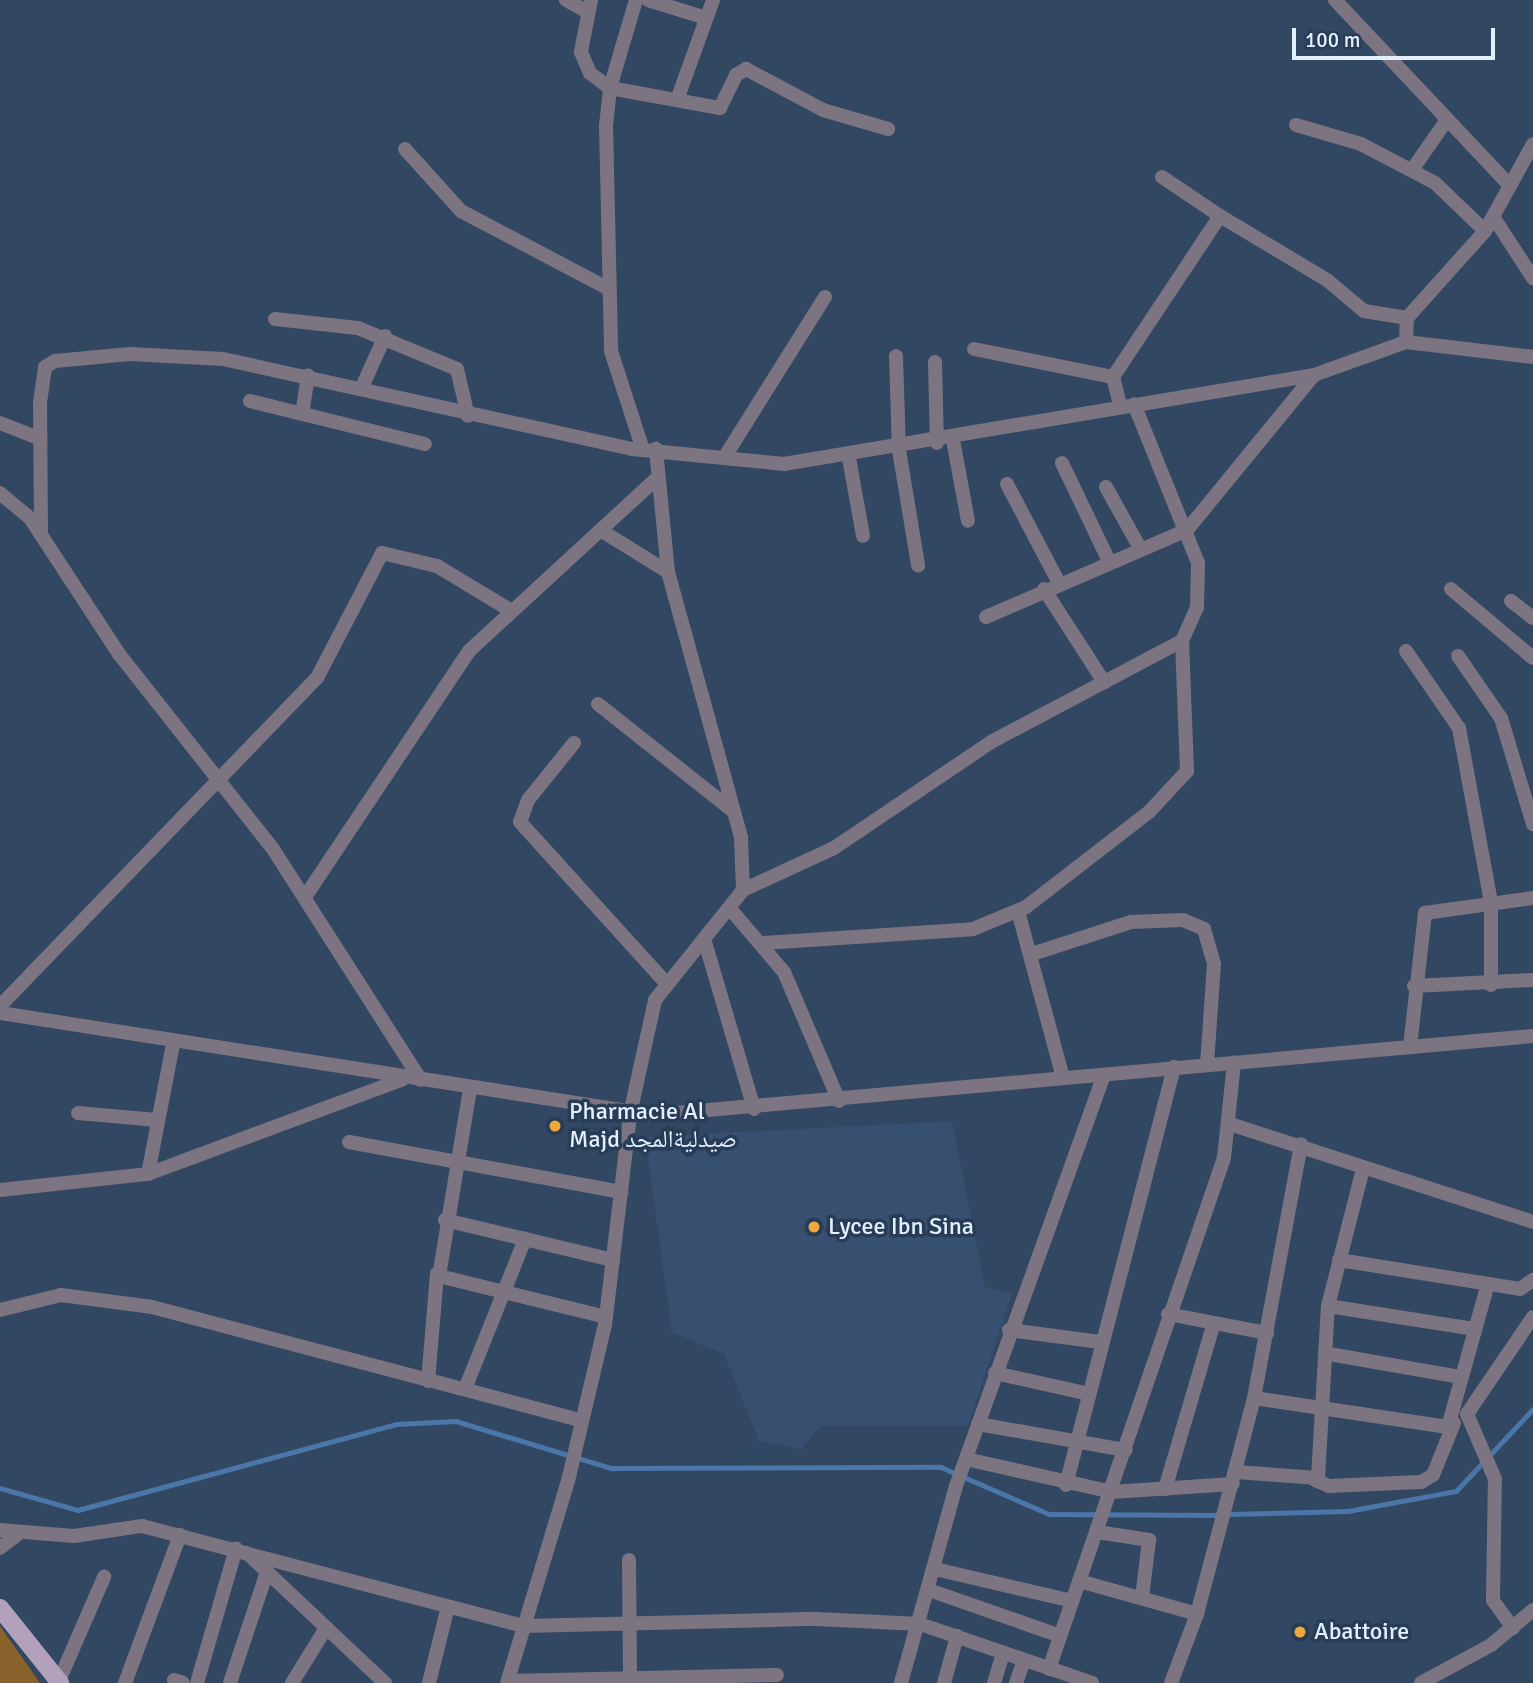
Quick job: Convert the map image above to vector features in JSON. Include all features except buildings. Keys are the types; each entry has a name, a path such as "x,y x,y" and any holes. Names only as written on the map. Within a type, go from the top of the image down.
{"main road":[{"path":"0,1608 59,1683"}],"street":[{"path":"566,0 589,6 581,52 590,73 610,88 724,107 736,75 746,69 822,110 888,129"},
{"path":"636,0 610,88 611,351 650,450 668,572 733,811 743,890 732,911 705,942 664,981 630,1114 606,1317 570,1470 507,1682 630,1681 778,1675"},
{"path":"648,0 706,18"},
{"path":"677,100 713,0"},
{"path":"1335,0 1360,20 1446,121 1510,186"},
{"path":"1412,170 1446,121"},
{"path":"1296,125 1361,144 1412,170 1453,195 1485,232"},
{"path":"1406,342 1407,317 1485,232 1533,144"},
{"path":"405,149 461,211 609,289"},
{"path":"1162,177 1220,216 1327,280 1364,311 1407,317"},
{"path":"1113,377 1220,216"},
{"path":"1494,218 1533,278"},
{"path":"724,458 825,297"},
{"path":"275,319 385,336 463,374 468,416"},
{"path":"362,387 385,336"},
{"path":"41,535 38,438 44,371 55,361 178,355 308,375 468,416 650,450 784,464 899,450 1127,405 1314,375 1406,342 1533,357"},
{"path":"974,349 1113,377"},
{"path":"896,356 899,450 918,565"},
{"path":"935,362 937,443"},
{"path":"302,414 308,375"},
{"path":"986,617 1044,589 1187,530 1314,375"},
{"path":"764,943 973,929 1018,911 1149,812 1187,771 1182,641 1199,592 1187,530 1113,377"},
{"path":"250,401 425,444"},
{"path":"0,423 38,438"},
{"path":"953,440 968,521"},
{"path":"849,458 863,536"},
{"path":"1062,463 1111,563"},
{"path":"305,897 452,673 510,610 602,531 654,480"},
{"path":"1007,484 1059,583"},
{"path":"1106,487 1141,550"},
{"path":"0,493 41,535 119,654 218,777 305,897 421,1080"},
{"path":"602,531 668,572"},
{"path":"0,1006 323,670 382,553 437,566 510,610"},
{"path":"1044,589 1104,682"},
{"path":"1451,589 1533,658"},
{"path":"1511,601 1533,618"},
{"path":"743,890 834,848 990,742 1182,641"},
{"path":"1406,651 1459,728 1491,901 1491,985"},
{"path":"1458,656 1501,718 1533,824"},
{"path":"598,704 733,811"},
{"path":"574,743 528,800 520,822 664,981"},
{"path":"1410,1047 1414,986 1425,913 1491,901 1533,898"},
{"path":"732,911 764,943 808,1017 839,1101"},
{"path":"1018,911 1032,954 1063,1078"},
{"path":"1032,954 1131,922 1184,920 1205,929 1214,964 1207,1065"},
{"path":"705,942 754,1109"},
{"path":"1414,986 1491,985 1533,980"},
{"path":"0,1013 173,1044 630,1114 754,1109 1174,1067 1533,1036"},
{"path":"148,1174 173,1044"},
{"path":"1049,1669 1112,1494 1230,1124 1234,1063"},
{"path":"1066,1485 1090,1394 1100,1342 1174,1067"},
{"path":"901,1683 920,1625 956,1486 1009,1330 1103,1076"},
{"path":"0,1190 148,1174 404,1078"},
{"path":"428,1381 437,1273 454,1160 470,1089"},
{"path":"78,1113 157,1120"},
{"path":"1230,1124 1301,1144 1363,1169 1533,1222"},
{"path":"349,1142 621,1192"},
{"path":"1171,1683 1197,1614 1254,1398 1301,1144"},
{"path":"1315,1480 1326,1410 1328,1306 1363,1169"},
{"path":"445,1220 613,1260"},
{"path":"465,1389 501,1292 525,1239"},
{"path":"1339,1260 1523,1289 1533,1280"},
{"path":"437,1273 445,1281 606,1317"},
{"path":"966,1460 1112,1494 1234,1478 1315,1480 1329,1486 1421,1482 1435,1471 1488,1284"},
{"path":"0,1310 47,1296 123,1302 582,1421"},
{"path":"1328,1306 1475,1329"},
{"path":"1168,1314 1267,1333"},
{"path":"1254,1398 1448,1427 1467,1414 1533,1317"},
{"path":"1165,1489 1214,1323"},
{"path":"1009,1330 1100,1342"},
{"path":"1329,1354 1461,1377"},
{"path":"995,1373 1090,1394"},
{"path":"1467,1414 1495,1479 1493,1600 1513,1628"},
{"path":"978,1424 1077,1438 1126,1450"},
{"path":"0,1530 85,1536 142,1526 524,1626 631,1627 816,1619 920,1625 1092,1683"},
{"path":"1099,1527 1150,1540 1142,1598"},
{"path":"0,1548 19,1533"},
{"path":"125,1683 180,1535"},
{"path":"241,1550 385,1683"},
{"path":"197,1683 241,1550"},
{"path":"629,1560 630,1681"},
{"path":"935,1569 1072,1601"},
{"path":"230,1683 267,1572"},
{"path":"59,1683 104,1577"},
{"path":"1079,1581 1197,1614"},
{"path":"929,1590 1060,1636"},
{"path":"429,1683 449,1606"},
{"path":"1421,1683 1444,1679 1533,1610"},
{"path":"292,1683 326,1628"},
{"path":"944,1683 957,1636"},
{"path":"994,1683 1003,1654"},
{"path":"1016,1683 1024,1660"}],"shaded area":[{"name":"Lycee Ibn Sina","path":"952,1121 985,1287 1012,1294 968,1426 821,1426 801,1449 759,1441 724,1354 672,1332 645,1137"},
{"path":"0,1626 40,1683 0,1683"}],"waterway":[{"path":"1228,1514 1348,1511 1456,1491 1533,1409"},
{"path":"0,1488 78,1510 397,1424 456,1421 611,1468 941,1467 1049,1514 1219,1515"}],"place":[{"name":"Pharmacie Al Majd صيدليةالمجد","path":"555,1126"},
{"name":"Lycee Ibn Sina","path":"814,1227"},
{"name":"Abattoire","path":"1300,1632"}]}
